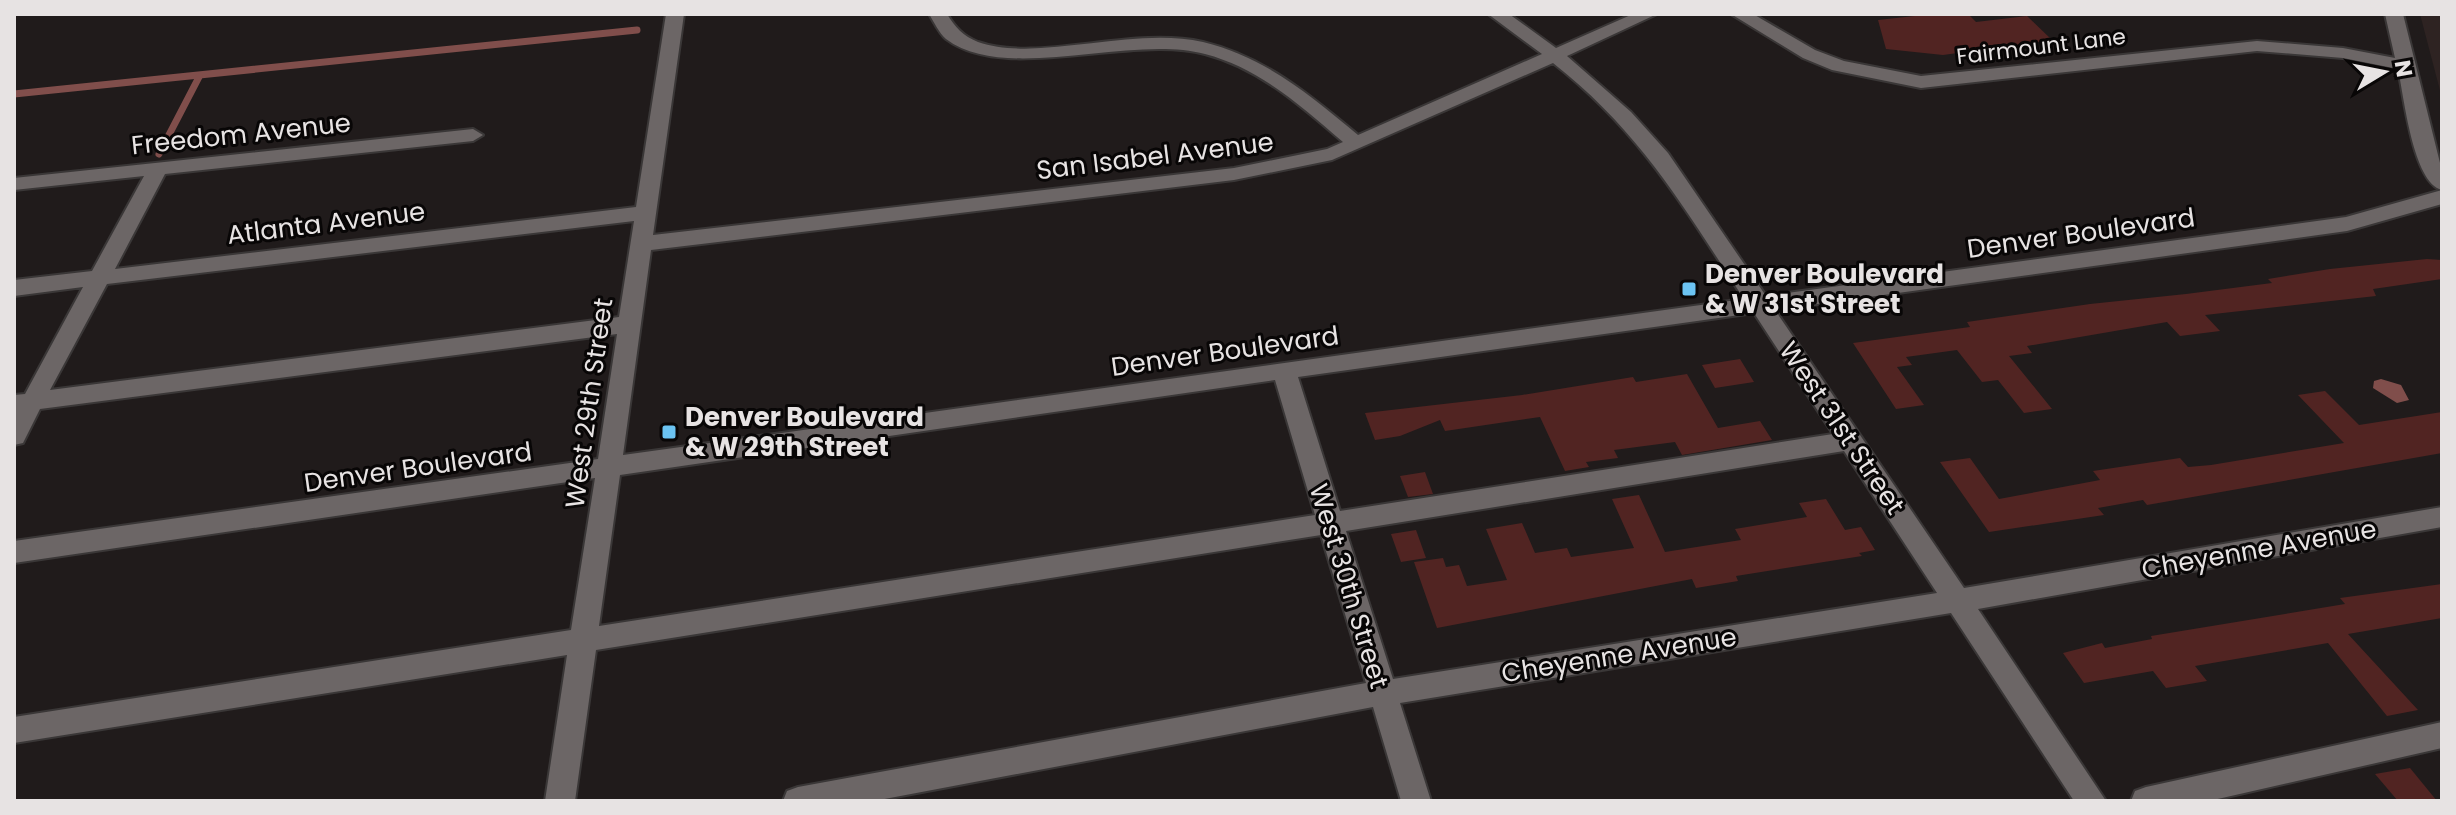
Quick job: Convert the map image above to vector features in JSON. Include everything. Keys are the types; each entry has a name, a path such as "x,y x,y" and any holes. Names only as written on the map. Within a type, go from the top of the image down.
{"street":[{"name":"West 29th Street","path":"560,801 675,14"},
{"path":"938,14 952,36 987,51 1042,51 1139,42 1194,46 1221,53 1270,74 1357,144"},
{"name":"West 31st Street","path":"1497,14 1557,54 1605,95 1661,157 2091,801"},
{"name":"San Isabel Avenue","path":"641,244 1270,169 1318,158 1357,144 1648,14"},
{"name":"Fairmount Lane","path":"1740,14 1809,54 1839,66 1921,82 1983,78 2257,46 2343,53 2408,66"},
{"path":"2394,14 2430,170 2442,184"},
{"name":"Freedom Avenue","path":"14,184 473,135"},
{"path":"14,436 24,403 100,278 158,169"},
{"name":"Denver Boulevard","path":"14,552 1284,370 2347,224 2442,197"},
{"name":"Atlanta Avenue","path":"14,288 644,213"},
{"path":"24,403 629,324"},
{"name":"West 30th Street","path":"1284,370 1416,801"},
{"path":"14,730 1850,441"},
{"name":"Cheyenne Avenue","path":"798,801 1381,693 1957,601 2442,517"},
{"path":"2146,801 2442,735"}],"shaded area":[{"path":"2420,14 2442,14 2442,98"},
{"path":"2381,379 2401,385 2409,400 2397,403 2373,388 2374,381"}],"building":[{"path":"1968,14 1976,22 2027,16 2052,40 1943,55 1886,49 1878,20"},
{"path":"2427,259 2442,260 2442,279 2373,289 2376,296 2205,315 2220,331 2180,336 2167,322 2027,346 2032,353 2009,356 2052,409 2024,413 1998,380 1982,382 1957,350 1906,357 1912,365 1897,367 1924,405 1896,409 1853,343 1970,327 1967,322 2090,304 2272,283 2268,279"},
{"path":"1740,359 1754,382 1715,388 1702,365"},
{"path":"1687,374 1718,428 1760,421 1772,440 1682,455 1675,442 1614,450 1618,458 1586,462 1589,467 1565,471 1540,417 1445,431 1440,420 1400,436 1375,440 1365,413 1522,395 1633,377 1636,382"},
{"path":"2325,391 2359,425 2442,412 2442,453 2147,505 2143,500 2098,508 2104,515 1989,532 1940,462 1970,458 1999,499 2100,480 2093,471 2180,458 2188,467 2211,465 2344,443 2298,395"},
{"path":"1425,472 1433,494 1408,497 1400,476"},
{"path":"1639,495 1665,552 1741,540 1735,529 1807,517 1799,503 1826,499 1845,530 1861,527 1875,550 1859,553 1862,556 1736,576 1738,581 1696,588 1692,579 1437,628 1414,562 1443,558 1446,567 1459,565 1467,586 1507,580 1486,529 1522,523 1535,553 1567,548 1571,557 1634,548 1612,499"},
{"path":"1416,530 1426,558 1401,562 1391,534"},
{"path":"2442,584 2442,618 2348,634 2418,710 2387,716 2328,643 2195,666 2207,681 2166,688 2153,671 2084,683 2063,653 2102,643 2105,648 2152,639 2151,636 2345,604 2340,598"},
{"path":"2410,768 2437,801 2398,801 2375,774"}],"waterway":[{"path":"14,94 637,30"},
{"path":"159,154 199,77"}],"place":[{"name":"Denver Boulevard & W 31st Street","path":"1689,289"},
{"name":"Denver Boulevard & W 29th Street","path":"669,432"}]}
